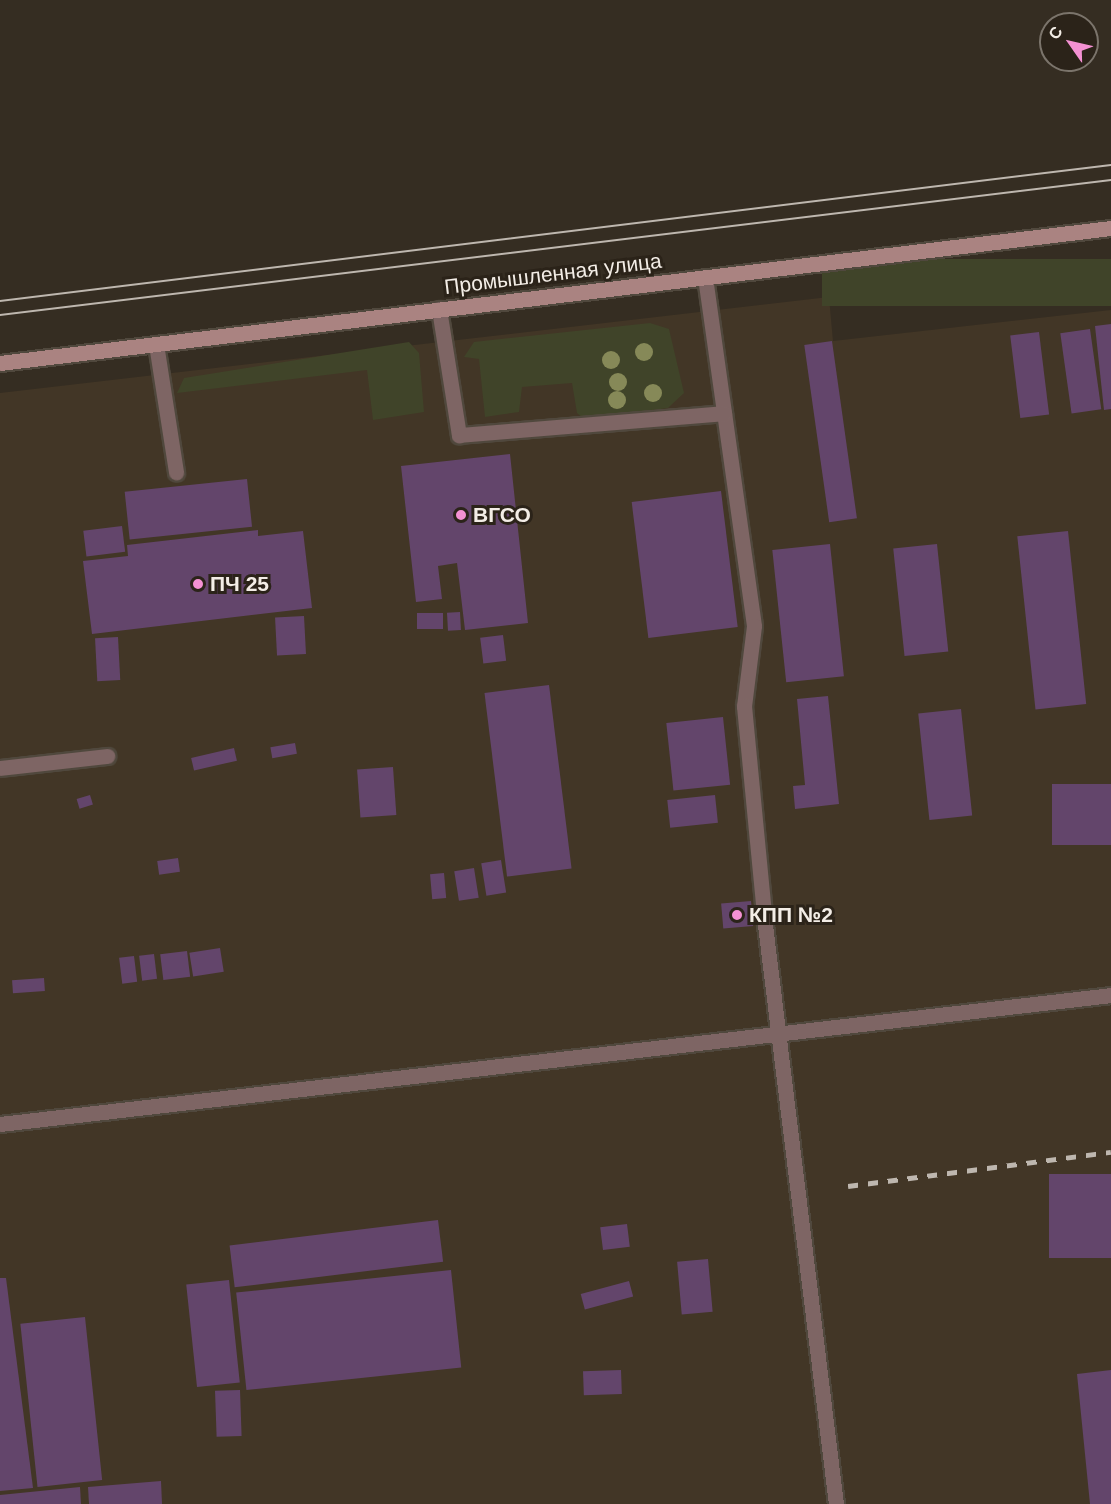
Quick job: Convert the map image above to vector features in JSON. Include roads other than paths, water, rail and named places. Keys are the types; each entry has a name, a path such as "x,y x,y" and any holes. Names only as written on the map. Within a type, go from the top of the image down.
{"street":[{"name":"Промышленная улица","path":"0,363 1111,228"}],"lane":[{"path":"705,277 754,626 744,706 778,1034 836,1504"},
{"path":"439,309 459,435 724,413"},
{"path":"156,344 176,472"},
{"path":"0,768 107,756"},
{"path":"0,1124 1111,994"}],"tram line":[{"path":"0,301 1111,165"},
{"path":"0,315 1111,180"}],"railway":[{"path":"848,1186 1111,1152"}],"place":[{"name":"ВГСО","path":"461,515"},
{"name":"ПЧ 25","path":"198,584"},
{"name":"КПП №2","path":"737,915"}]}
